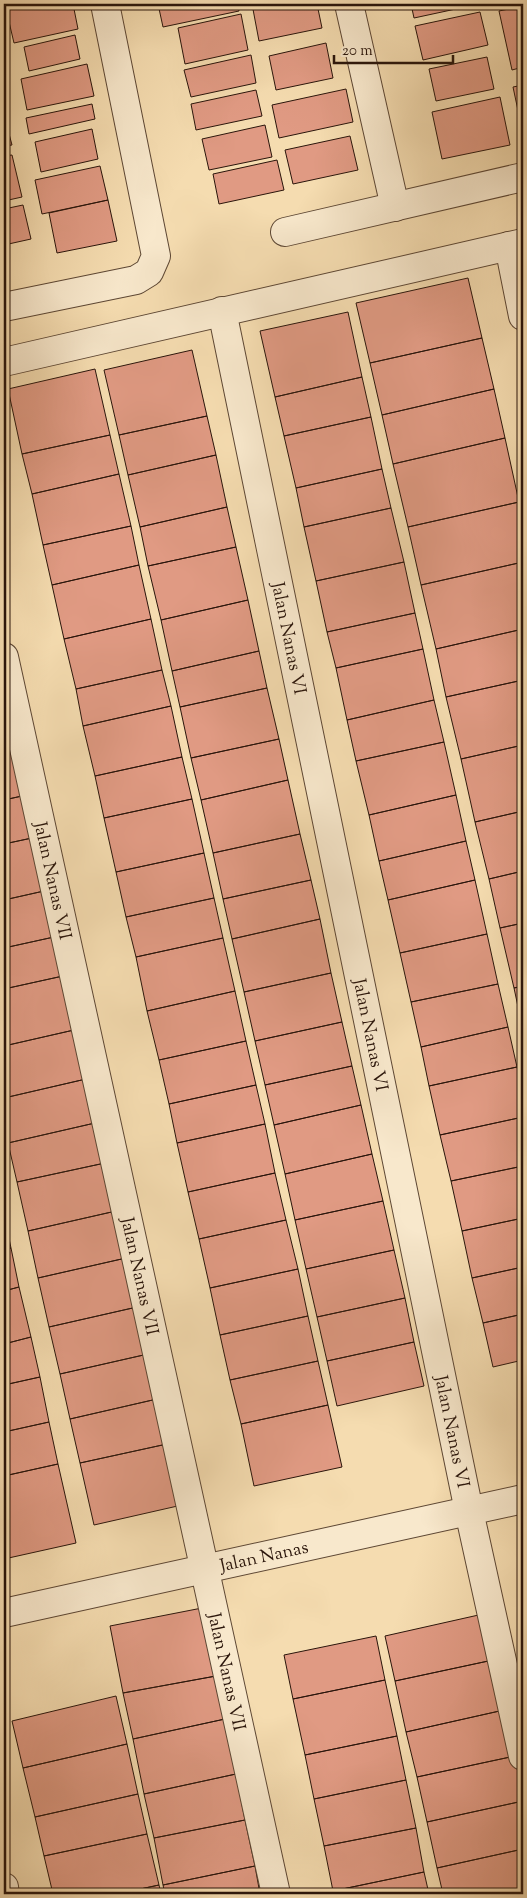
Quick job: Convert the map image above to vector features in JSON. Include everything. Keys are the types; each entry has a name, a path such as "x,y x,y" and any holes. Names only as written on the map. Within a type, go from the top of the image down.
{"street":[{"path":"4,307 136,280 149,272 156,256 105,4"},
{"path":"349,4 395,207"},
{"path":"286,232 523,177"},
{"path":"4,362 516,245 523,316"},
{"name":"Jalan Nanas VI","path":"222,311 469,1511 523,1756"},
{"name":"Jalan Nanas VII","path":"4,657 276,1894"},
{"name":"Jalan Nanas","path":"4,1612 523,1499"},
{"path":"4,1887 5,1894"}],"building":[{"path":"30,4 73,4 78,29 14,43 6,9"},
{"path":"158,4 238,4 239,11 163,27"},
{"path":"252,4 317,4 322,28 259,41"},
{"path":"411,4 479,4 414,18"},
{"path":"523,6 523,67 512,70 499,11"},
{"path":"480,12 488,45 423,60 415,26"},
{"path":"241,14 248,50 185,64 178,28"},
{"path":"75,35 80,59 29,71 24,47"},
{"path":"326,43 333,78 276,90 269,56"},
{"path":"251,55 256,83 191,97 184,70"},
{"path":"487,57 494,89 436,101 429,69"},
{"path":"87,64 94,96 27,110 21,79"},
{"path":"523,85 523,134 513,87"},
{"path":"346,89 353,122 279,138 272,105"},
{"path":"256,90 262,116 196,130 191,104"},
{"path":"500,97 510,145 442,159 432,112"},
{"path":"92,104 95,119 29,134 26,118"},
{"path":"4,115 12,145 4,146"},
{"path":"265,125 272,157 209,170 202,139"},
{"path":"92,129 98,159 41,172 35,142"},
{"path":"350,136 358,170 293,184 285,150"},
{"path":"12,155 22,197 4,201 4,156"},
{"path":"277,160 284,190 219,204 213,174"},
{"path":"100,166 108,200 42,214 35,180"},
{"path":"108,200 117,241 57,253 49,213"},
{"path":"23,205 31,239 4,245 4,209"},
{"path":"468,278 482,338 370,363 356,303"},
{"path":"348,312 362,377 275,397 260,331"},
{"path":"482,338 494,389 382,415 370,363"},
{"path":"192,350 207,416 119,435 104,370"},
{"path":"95,369 110,435 22,454 8,389"},
{"path":"362,377 371,417 284,436 275,397"},
{"path":"494,389 505,438 393,464 382,415"},
{"path":"207,416 216,455 128,475 119,435"},
{"path":"371,417 382,469 296,488 284,436"},
{"path":"110,435 119,474 32,494 22,454"},
{"path":"505,438 519,502 408,527 393,464"},
{"path":"216,455 227,507 140,527 128,475"},
{"path":"382,469 391,508 304,527 296,488"},
{"path":"119,474 131,526 43,545 32,494"},
{"path":"519,502 523,519 523,562 421,585 408,527"},
{"path":"227,507 236,547 148,566 140,527"},
{"path":"391,508 404,562 316,581 304,527"},
{"path":"131,526 139,565 52,585 43,545"},
{"path":"236,547 248,600 161,620 148,566"},
{"path":"404,562 415,613 327,632 316,581"},
{"path":"523,562 523,629 436,649 421,585"},
{"path":"139,565 151,619 64,639 52,585"},
{"path":"248,600 259,651 172,671 161,620"},
{"path":"415,613 423,649 336,668 327,632"},
{"path":"151,619 162,670 76,689 64,639"},
{"path":"523,629 523,680 446,697 436,649"},
{"path":"423,649 434,700 347,720 336,668"},
{"path":"259,651 267,688 180,707 172,671"},
{"path":"162,670 171,706 83,726 76,689"},
{"path":"523,680 523,745 461,759 446,697"},
{"path":"267,688 279,739 191,758 180,707"},
{"path":"434,700 444,742 356,761 347,720"},
{"path":"171,706 182,757 95,776 83,726"},
{"path":"4,714 11,745 4,747"},
{"path":"279,739 288,780 201,800 191,758"},
{"path":"444,742 456,795 369,815 356,761"},
{"path":"11,745 22,796 4,800 4,747"},
{"path":"523,745 523,811 475,822 461,759"},
{"path":"182,757 192,799 104,818 95,776"},
{"path":"288,780 300,834 213,853 201,800"},
{"path":"456,795 466,841 379,861 369,815"},
{"path":"22,796 32,838 4,844 4,800"},
{"path":"192,799 204,853 116,872 104,818"},
{"path":"523,811 523,871 489,879 475,822"},
{"path":"300,834 311,880 223,899 213,853"},
{"path":"32,838 44,891 4,900 4,844"},
{"path":"466,841 475,880 388,900 379,861"},
{"path":"204,853 214,898 126,917 116,872"},
{"path":"523,871 523,923 500,928 489,879"},
{"path":"311,880 320,919 232,939 223,899"},
{"path":"475,880 487,934 400,953 388,900"},
{"path":"44,891 54,937 4,948 4,900"},
{"path":"214,898 223,938 136,957 126,917"},
{"path":"320,919 331,973 244,992 232,939"},
{"path":"523,923 523,986 514,988 500,928"},
{"path":"487,934 498,984 411,1002 400,953"},
{"path":"54,937 63,976 4,989 4,948"},
{"path":"223,938 235,991 147,1011 136,957"},
{"path":"331,973 342,1022 255,1041 244,992"},
{"path":"63,976 74,1030 4,1046 4,989"},
{"path":"498,984 508,1027 421,1047 411,1002"},
{"path":"523,986 523,1030 514,988"},
{"path":"235,991 246,1041 159,1060 147,1011"},
{"path":"342,1022 352,1066 265,1085 255,1041"},
{"path":"508,1027 517,1067 429,1086 421,1047"},
{"path":"74,1030 86,1079 4,1098 4,1046"},
{"path":"246,1041 256,1085 169,1104 159,1060"},
{"path":"352,1066 361,1105 274,1125 265,1085"},
{"path":"517,1067 523,1095 523,1117 440,1135 429,1086"},
{"path":"86,1079 95,1123 8,1143 4,1123 4,1098"},
{"path":"256,1085 265,1124 177,1143 169,1104"},
{"path":"361,1105 372,1154 285,1174 274,1125"},
{"path":"523,1117 523,1166 451,1181 440,1135"},
{"path":"95,1123 105,1163 17,1182 8,1143"},
{"path":"265,1124 275,1173 188,1192 177,1143"},
{"path":"372,1154 383,1201 295,1220 285,1174"},
{"path":"105,1163 116,1211 28,1231 17,1182"},
{"path":"523,1166 523,1218 462,1231 451,1181"},
{"path":"275,1173 286,1220 199,1239 188,1192"},
{"path":"383,1201 394,1250 306,1269 295,1220"},
{"path":"116,1211 126,1258 38,1278 28,1231"},
{"path":"4,1215 11,1248 4,1249"},
{"path":"523,1218 523,1267 472,1278 462,1231"},
{"path":"286,1220 298,1269 210,1288 199,1239"},
{"path":"11,1248 19,1287 4,1291 4,1249"},
{"path":"394,1250 405,1298 317,1317 306,1269"},
{"path":"126,1258 137,1307 49,1327 38,1278"},
{"path":"523,1267 523,1314 483,1323 472,1278"},
{"path":"298,1269 308,1316 220,1335 210,1288"},
{"path":"19,1287 31,1337 4,1344 4,1291"},
{"path":"405,1298 414,1342 327,1361 317,1317"},
{"path":"137,1307 148,1354 60,1374 49,1327"},
{"path":"523,1314 523,1360 493,1367 483,1323"},
{"path":"308,1316 318,1361 230,1380 220,1335"},
{"path":"31,1337 40,1377 4,1385 4,1344"},
{"path":"414,1342 424,1386 337,1406 327,1361"},
{"path":"148,1354 157,1399 70,1419 60,1374"},
{"path":"318,1361 328,1405 241,1424 230,1380"},
{"path":"40,1377 49,1422 4,1432 4,1385"},
{"path":"157,1399 167,1444 80,1463 70,1419"},
{"path":"328,1405 342,1467 254,1486 241,1424"},
{"path":"49,1422 58,1464 4,1476 4,1432"},
{"path":"167,1444 182,1505 94,1525 80,1463"},
{"path":"58,1464 76,1543 4,1559 4,1476"},
{"path":"202,1608 216,1676 123,1693 110,1626"},
{"path":"483,1614 493,1660 395,1681 385,1636"},
{"path":"376,1636 385,1680 293,1699 284,1655"},
{"path":"493,1660 504,1710 406,1732 395,1681"},
{"path":"216,1676 225,1719 133,1739 123,1693"},
{"path":"385,1680 397,1736 305,1755 293,1699"},
{"path":"116,1696 127,1744 23,1768 12,1721"},
{"path":"504,1710 515,1756 417,1777 406,1732"},
{"path":"225,1719 236,1774 144,1794 133,1739"},
{"path":"397,1736 406,1780 314,1799 305,1755"},
{"path":"127,1744 138,1794 35,1817 23,1768"},
{"path":"515,1756 523,1801 427,1822 417,1777"},
{"path":"236,1774 245,1820 154,1838 144,1794"},
{"path":"406,1780 416,1828 324,1846 314,1799"},
{"path":"138,1794 147,1834 44,1856 35,1817"},
{"path":"523,1801 523,1849 437,1868 427,1822"},
{"path":"245,1820 255,1866 163,1885 154,1838"},
{"path":"416,1828 424,1872 333,1891 324,1846"},
{"path":"147,1834 159,1885 117,1894 53,1894 44,1856"},
{"path":"523,1849 523,1894 443,1894 437,1868"},
{"path":"255,1866 260,1894 165,1894 163,1885"},
{"path":"424,1872 429,1894 333,1894 333,1891"},
{"path":"159,1885 161,1894 117,1894"}]}
